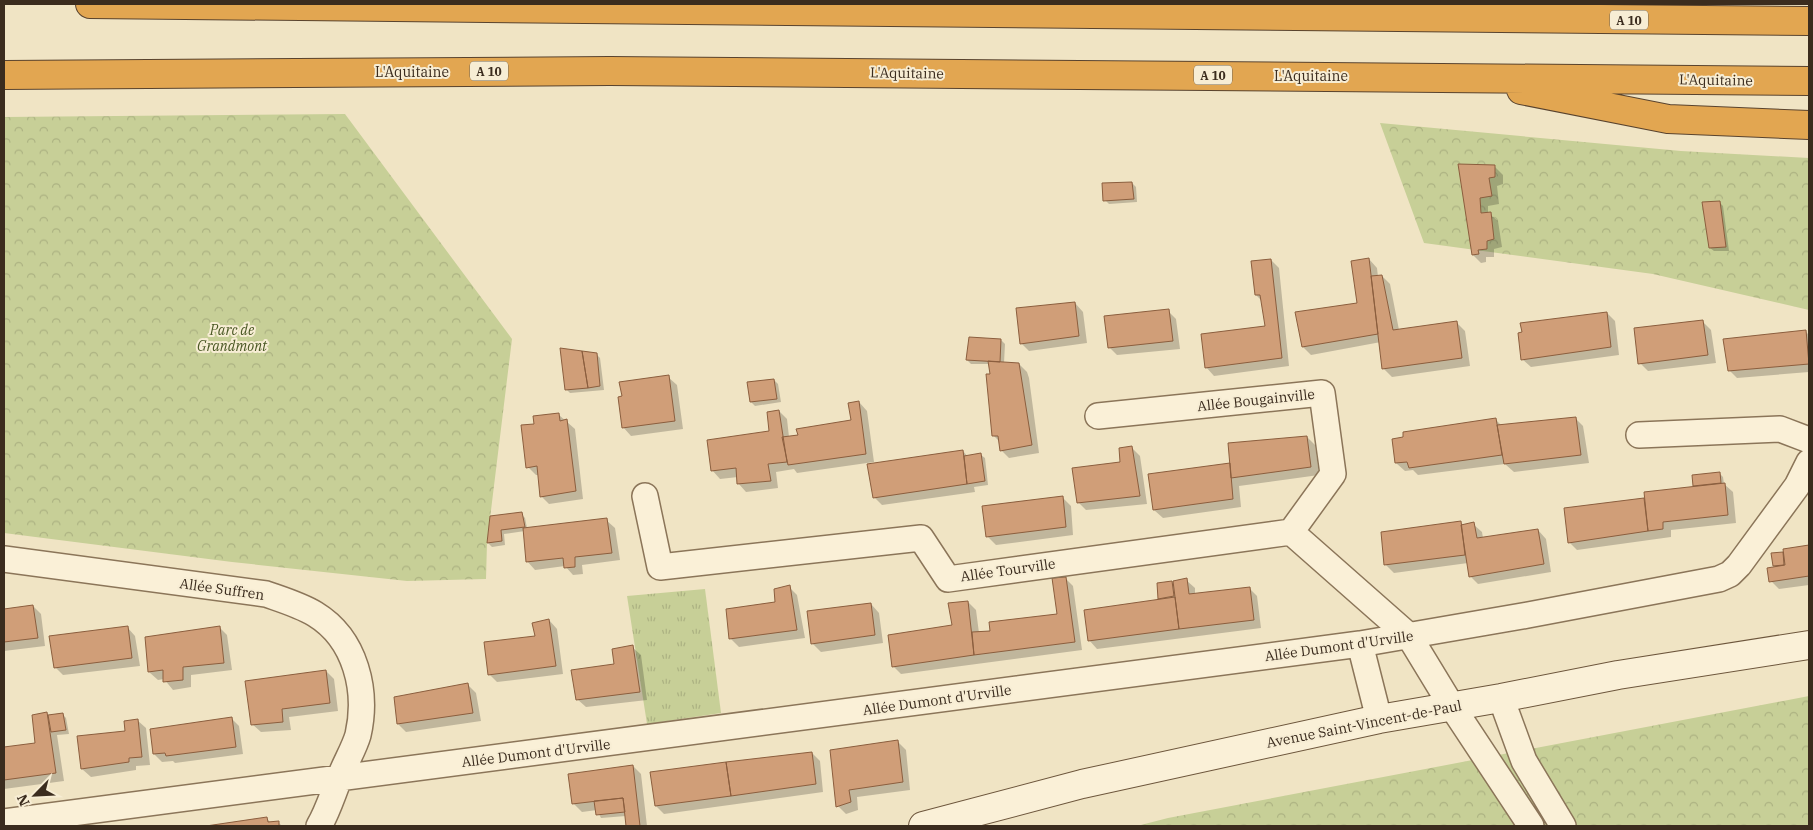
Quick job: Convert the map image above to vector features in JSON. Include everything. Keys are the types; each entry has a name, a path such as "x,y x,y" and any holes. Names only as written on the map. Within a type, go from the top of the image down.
{"highway":[{"name":"A 10","path":"90,4 1809,22"},
{"path":"1448,18 1538,4"},
{"name":"L'Aquitaine","path":"4,75 620,71 1809,81"},
{"path":"1453,77 1668,119 1809,125"}],"street":[{"name":"Allée Bougainville","path":"1098,416 1322,393 1333,474 1291,532"},
{"path":"1639,435 1780,429 1809,440"},
{"name":"Allée Dumont d'Urville","path":"4,822 339,777 523,756 1360,644 1690,584 1730,574 1740,565 1797,486 1809,462"},
{"name":"Allée Tourville","path":"645,496 660,567 921,538 948,578 1291,532"},
{"path":"1291,532 1409,636 1451,705 1531,826"},
{"name":"Allée Suffren","path":"4,559 266,594 298,604 317,615 340,636 352,658 360,680 363,709 357,737 320,826"},
{"path":"1360,644 1379,719"},
{"name":"Avenue Saint-Vincent-de-Paul","path":"923,826 1082,784 1379,719 1451,705 1501,698 1589,680 1809,645"},
{"path":"1501,698 1524,761 1564,826"}],"green space":[{"name":"Parc de Grandmont","path":"345,114 512,339 487,543 486,579 407,581 232,562 4,533 4,117"},
{"path":"1380,123 1681,151 1809,158 1809,310 1653,274 1424,243"},
{"path":"705,589 721,713 647,724 627,596"},
{"path":"1809,696 1809,826 1137,826 1168,818"}],"building":[{"path":"1458,164 1495,165 1495,177 1489,178 1492,196 1480,198 1481,213 1491,212 1494,239 1487,241 1487,249 1478,250 1479,254 1472,255"},
{"path":"1132,182 1134,199 1103,201 1102,183"},
{"path":"1720,201 1726,247 1709,248 1702,202"},
{"path":"1369,258 1378,334 1302,347 1295,312 1357,303 1351,261"},
{"path":"1271,259 1282,358 1205,368 1201,334 1265,326 1260,295 1255,295 1251,261"},
{"path":"1382,275 1393,330 1457,321 1462,358 1382,369 1371,276"},
{"path":"1075,302 1079,336 1020,344 1016,308"},
{"path":"1169,309 1173,341 1108,348 1104,316"},
{"path":"1607,312 1611,347 1521,360 1518,333 1522,332 1520,323"},
{"path":"1703,320 1708,355 1638,364 1634,328"},
{"path":"1806,330 1809,364 1728,371 1723,339"},
{"path":"969,337 1001,339 1000,362 966,360"},
{"path":"560,348 582,351 588,388 565,390"},
{"path":"582,351 597,353 600,386 588,388"},
{"path":"988,361 1019,363 1032,445 1000,451 998,436 992,436 986,374 990,374"},
{"path":"669,375 675,421 622,428 618,397 622,396 619,382"},
{"path":"774,379 777,399 750,402 747,382"},
{"path":"859,401 866,454 788,465 782,437 798,435 796,429 851,420 848,403"},
{"path":"779,410 787,462 768,464 771,481 737,484 736,468 711,471 707,440 769,431 767,412"},
{"path":"559,413 560,421 567,419 576,491 540,497 537,466 526,468 521,425 534,424 533,416"},
{"path":"1576,417 1581,455 1504,464 1497,425"},
{"path":"1496,418 1502,455 1409,468 1407,462 1395,463 1392,439 1403,437 1403,432"},
{"path":"1307,436 1311,467 1231,478 1228,443"},
{"path":"1132,446 1140,496 1077,503 1072,468 1120,462 1119,448"},
{"path":"963,450 967,484 873,498 867,464"},
{"path":"981,453 985,481 967,484 964,456"},
{"path":"1230,463 1233,499 1153,510 1148,474"},
{"path":"1720,472 1721,483 1693,486 1692,475"},
{"path":"1725,483 1728,515 1663,522 1663,529 1648,531 1644,492"},
{"path":"1063,496 1066,527 986,537 982,506"},
{"path":"1644,498 1648,531 1568,543 1564,508"},
{"path":"522,512 525,527 501,530 502,541 487,543 490,516"},
{"path":"607,518 612,553 575,557 575,567 564,568 563,558 526,562 523,528"},
{"path":"1461,521 1465,555 1384,565 1381,532"},
{"path":"1474,522 1477,538 1538,529 1544,564 1469,577 1461,525"},
{"path":"1809,545 1809,576 1769,582 1767,568 1785,565 1783,549"},
{"path":"1783,552 1784,565 1773,566 1771,553"},
{"path":"1066,577 1075,642 974,655 972,632 990,631 989,622 1057,614 1052,578"},
{"path":"1187,578 1189,594 1250,587 1254,620 1179,629 1173,581"},
{"path":"1172,581 1174,596 1158,599 1157,583"},
{"path":"790,585 797,630 729,639 726,609 775,602 774,589"},
{"path":"1175,597 1179,629 1088,641 1084,610"},
{"path":"968,601 974,655 892,667 888,635 952,625 948,603"},
{"path":"871,603 875,635 811,644 807,611"},
{"path":"33,605 38,638 4,642 4,609"},
{"path":"549,619 556,666 488,675 484,642 535,636 532,623"},
{"path":"128,626 132,658 54,668 49,636"},
{"path":"220,626 224,663 183,667 183,680 163,682 163,670 148,672 145,637"},
{"path":"633,645 640,692 576,700 571,670 614,664 612,649"},
{"path":"326,670 330,703 282,709 283,722 251,725 245,681"},
{"path":"468,683 473,713 397,724 394,697"},
{"path":"47,712 56,773 4,780 4,747 35,743 32,715"},
{"path":"63,713 66,730 51,732 48,715"},
{"path":"232,717 236,747 166,756 165,753 153,754 150,729"},
{"path":"138,719 142,757 129,758 129,762 81,769 77,736 125,731 124,721"},
{"path":"898,740 903,782 849,790 851,802 836,807 830,750"},
{"path":"812,752 816,784 731,796 726,762"},
{"path":"726,762 731,796 655,806 650,772"},
{"path":"633,765 640,826 626,826 623,798 572,804 568,774"},
{"path":"623,798 625,812 596,815 594,801"},
{"path":"267,817 268,822 279,821 279,826 206,826"}]}
